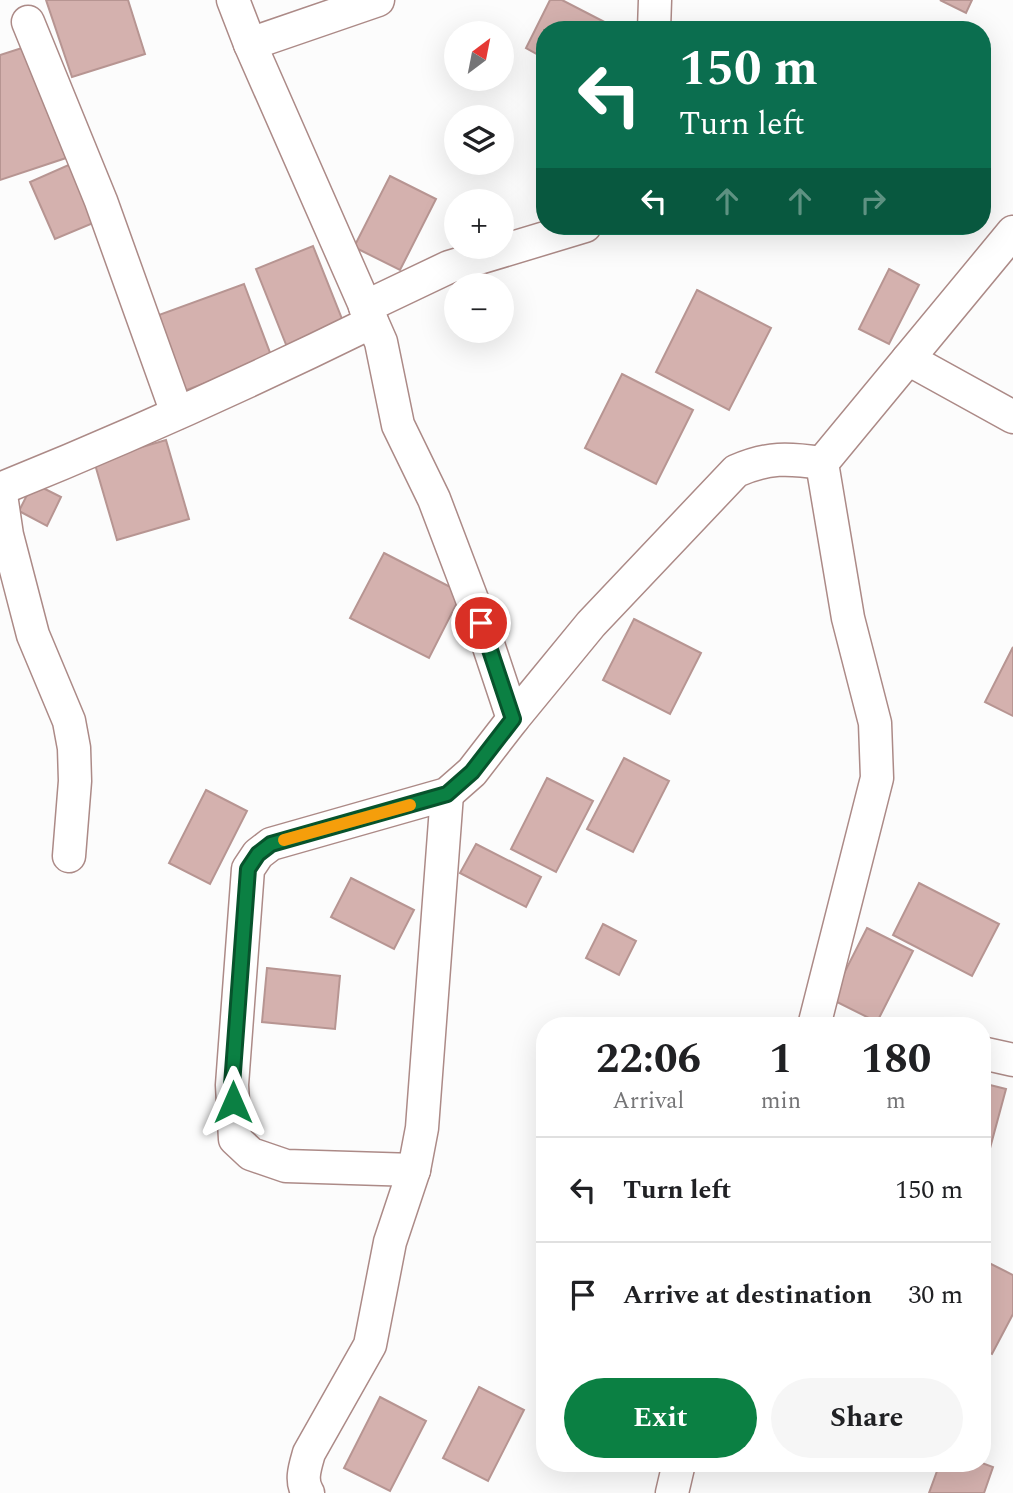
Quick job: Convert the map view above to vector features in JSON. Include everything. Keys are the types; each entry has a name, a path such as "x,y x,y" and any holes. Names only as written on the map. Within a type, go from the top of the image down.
{"street":[{"path":"233,0 384,354 398,425 434,499 481,623 513,719"},
{"path":"250,44 378,0"},
{"path":"654,21 655,0"},
{"path":"28,22 101,201 177,414"},
{"path":"820,1017 877,778 875,723 848,618 822,463 1013,232"},
{"path":"69,856 75,781 74,748 69,721 33,635 7,535 0,489 177,414 368,314 449,267 555,235"},
{"path":"908,359 1013,417"},
{"path":"414,1170 286,1166 251,1154 235,1139 232,1085 248,869 258,854 271,844 447,794 472,772 591,624 736,471 757,462 786,458 822,463"},
{"path":"308,1493 304,1486 304,1471 309,1453 370,1345 390,1242 414,1170 422,1128 447,794"},
{"path":"991,1055 1013,1060"},
{"path":"672,1493 677,1472"}],"building":[{"path":"46,0 128,0 145,54 72,77"},
{"path":"550,0 562,0 603,21 540,21"},
{"path":"940,0 972,0 966,13"},
{"path":"536,28 536,54 526,48"},
{"path":"28,46 66,158 0,180 0,55"},
{"path":"73,163 98,221 55,239 30,182"},
{"path":"390,176 436,199 400,270 354,247"},
{"path":"313,246 346,329 289,352 256,269"},
{"path":"889,269 919,285 889,344 859,329"},
{"path":"244,284 272,358 184,391 156,316"},
{"path":"697,290 771,328 729,410 656,372"},
{"path":"622,374 693,410 656,484 585,448"},
{"path":"166,440 189,519 117,540 94,461"},
{"path":"33,483 61,497 47,526 19,511"},
{"path":"384,553 462,593 429,658 350,618"},
{"path":"634,619 701,653 670,714 603,680"},
{"path":"1013,647 1013,716 985,702"},
{"path":"624,758 669,781 633,852 587,829"},
{"path":"547,778 593,801 556,872 511,849"},
{"path":"206,790 247,811 210,884 169,863"},
{"path":"476,844 541,877 526,907 460,873"},
{"path":"351,878 414,910 394,949 331,917"},
{"path":"919,883 999,924 972,976 893,935"},
{"path":"603,924 636,941 619,975 586,958"},
{"path":"867,928 913,951 880,1017 867,1017 831,999"},
{"path":"267,968 340,976 335,1029 262,1022"},
{"path":"991,1085 1006,1089 991,1145"},
{"path":"991,1264 1013,1275 1013,1314 992,1354"},
{"path":"479,1387 524,1410 488,1481 443,1458"},
{"path":"380,1397 426,1421 390,1491 344,1468"},
{"path":"991,1466 993,1467 984,1493 929,1493 937,1472 991,1472"}],"slow traffic":[{"path":"284,840 410,805"}],"route":[{"path":"233,1102 248,869 258,854 271,844 447,794 472,772 513,719 481,623"}]}
